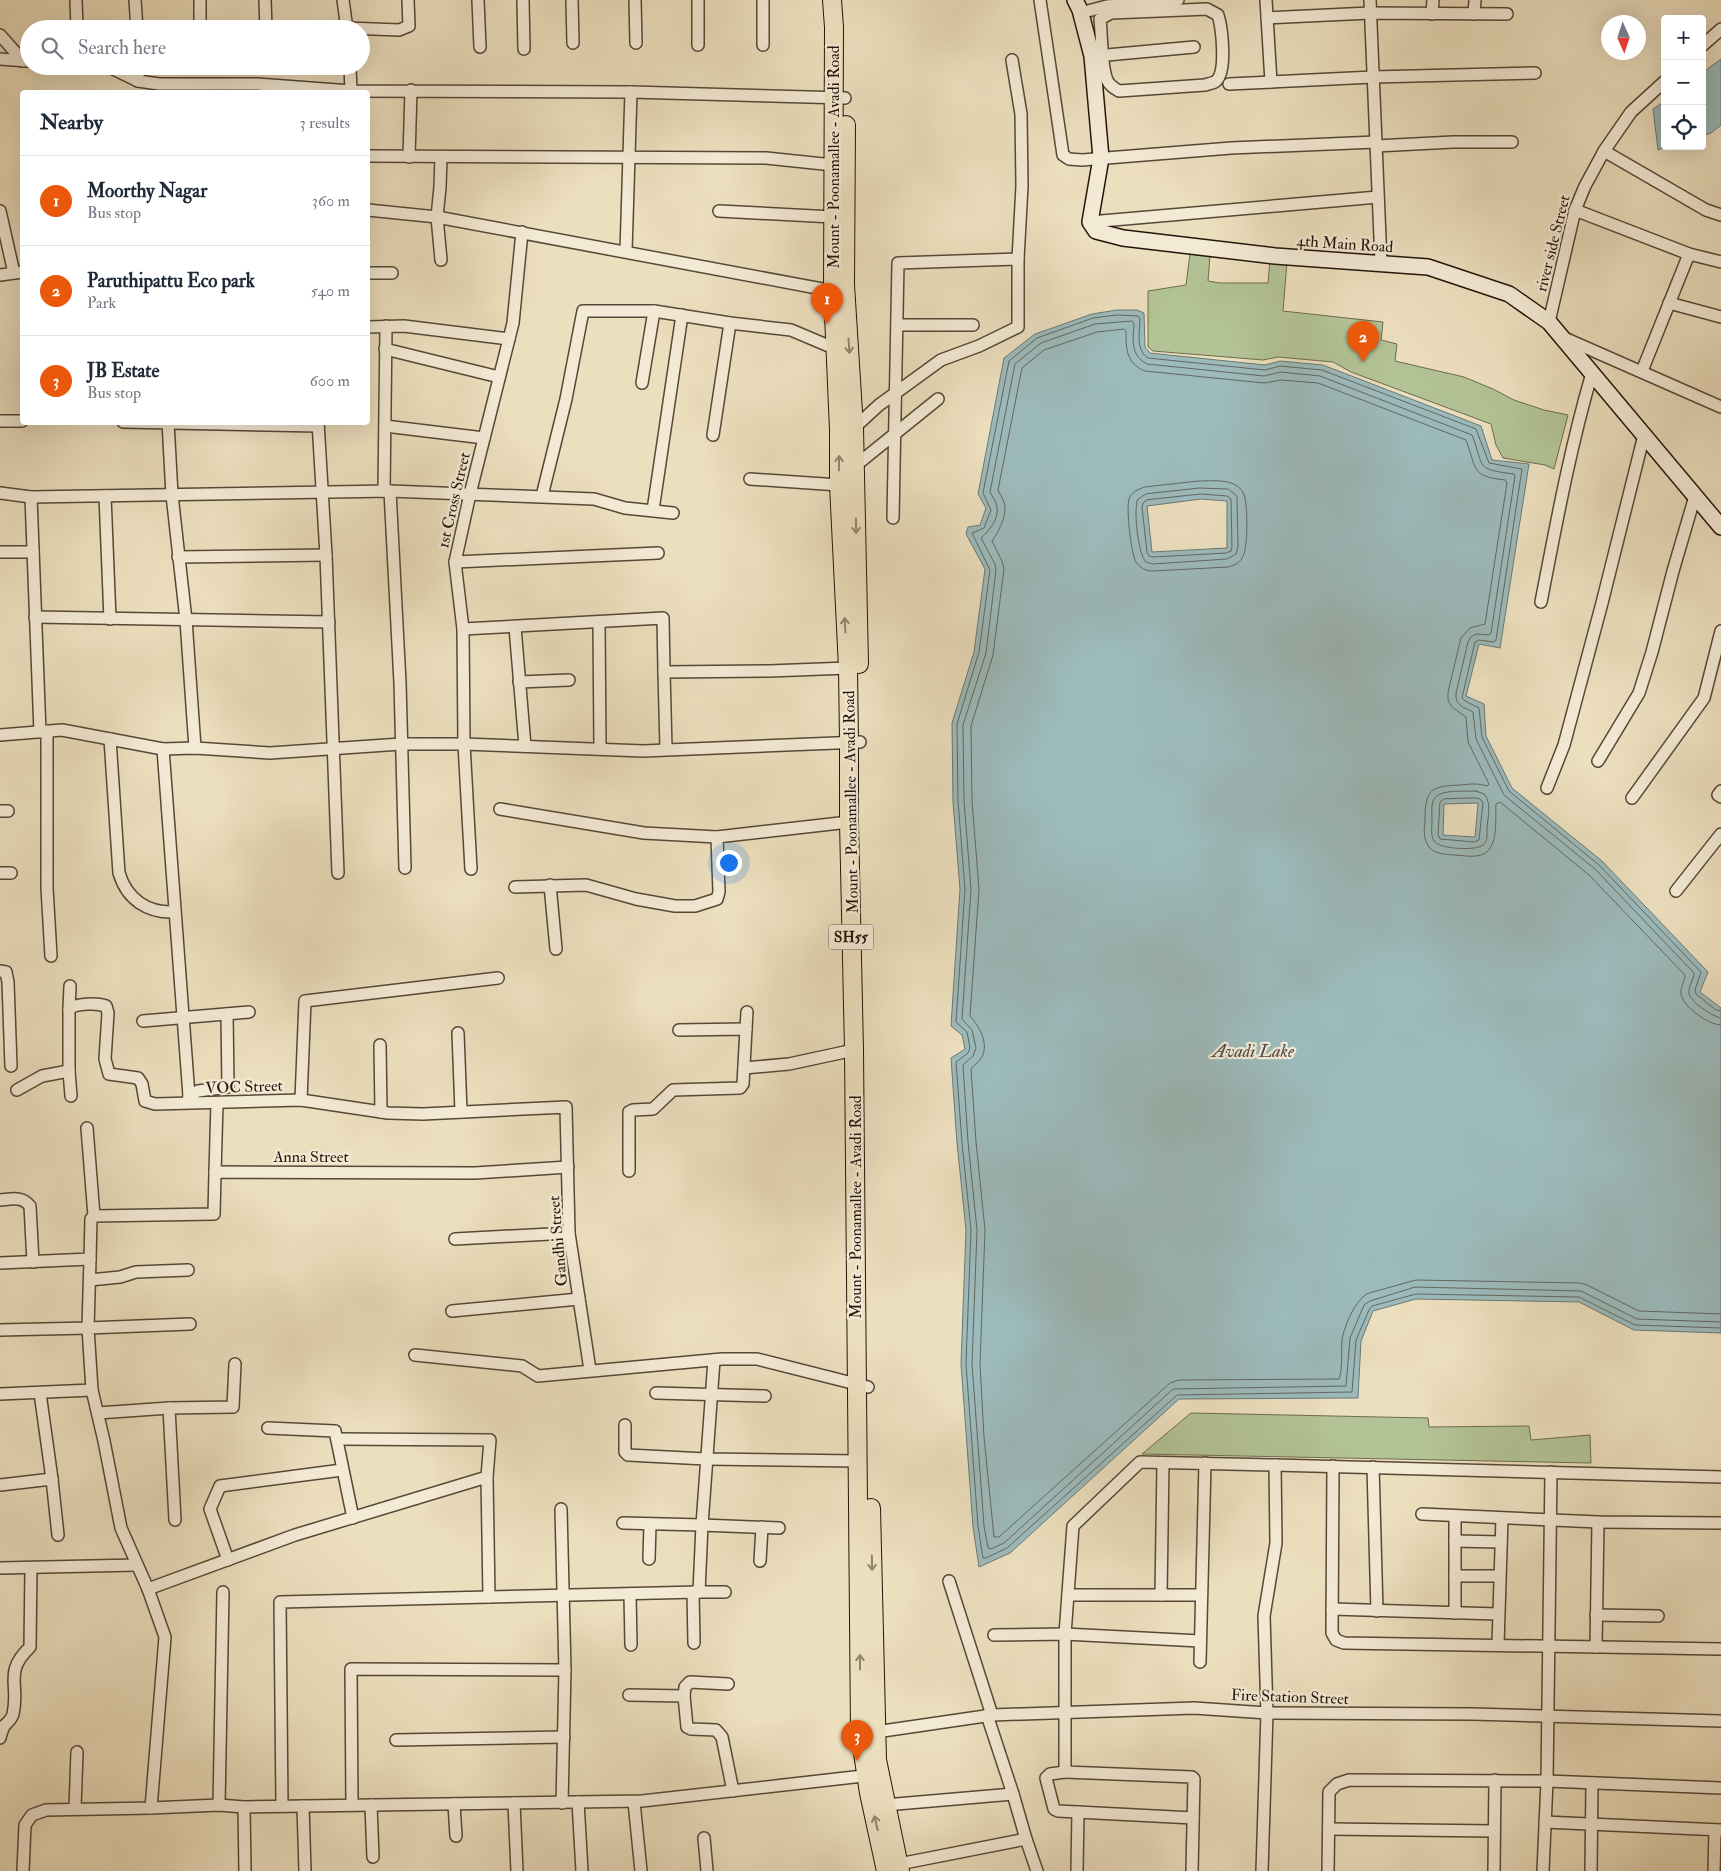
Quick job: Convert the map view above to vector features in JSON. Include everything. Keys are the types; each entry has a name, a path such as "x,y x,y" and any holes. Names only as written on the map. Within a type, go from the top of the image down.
{"main road":[{"name":"Mount - Poonamallee - Avadi Road","path":"832,0 840,98 846,285 855,466 855,742 849,822 868,1733"},
{"name":"Mount - Poonamallee - Avadi Road","path":"844,0 840,98 833,165 833,291 839,430 839,485 848,668 855,742 860,832 865,1050 862,1385 858,1461 868,1733 872,1775 895,1869"},
{"path":"1078,6 1098,56 1101,158 1090,222"},
{"name":"4th Main Road","path":"1090,222 1096,231 1107,235 1132,239 1294,257 1428,267 1509,294 1550,322 1721,528"},
{"name":"Mount - Poonamallee - Avadi Road","path":"872,1775 885,1805 895,1869"}],"street":[{"path":"76,0 77,20"},
{"path":"135,0 136,20"},
{"path":"200,0 200,20"},
{"path":"264,0 265,20"},
{"path":"343,0 346,20"},
{"path":"370,29 399,30 409,26 408,0"},
{"path":"478,0 480,47"},
{"path":"522,0 524,49"},
{"path":"572,0 573,43"},
{"path":"635,0 636,43"},
{"path":"698,0 698,45"},
{"path":"763,0 763,45"},
{"path":"1040,0 1063,155 1069,159 1231,148 1512,142"},
{"path":"1078,6 1178,0"},
{"path":"1266,0 1270,82"},
{"path":"1370,0 1381,262"},
{"path":"1432,14 1433,0"},
{"path":"1474,14 1475,0"},
{"path":"1207,9 1218,15 1221,26 1222,72 1216,81 1205,85 1119,91 1107,80 1098,56 1100,19 1105,16 1111,14 1207,9"},
{"path":"1266,18 1370,13 1507,14"},
{"path":"1706,42 1721,29"},
{"path":"0,35 20,55"},
{"path":"1098,56 1194,47"},
{"path":"0,60 20,61"},
{"path":"854,428 879,405 941,360 979,346 1018,327 1018,259 1022,186 1021,114 1012,60"},
{"path":"1229,84 1373,77 1535,73"},
{"path":"126,75 138,81 160,84 258,84 339,90"},
{"path":"138,75 138,81"},
{"path":"351,75 352,90"},
{"name":"river side Street","path":"1550,322 1576,210 1585,186 1604,151 1630,112 1661,85"},
{"path":"409,157 411,90"},
{"path":"370,91 631,92 840,98"},
{"path":"626,251 631,92"},
{"path":"1604,151 1706,210 1721,216"},
{"path":"370,156 766,158 833,165"},
{"path":"441,157 436,217 441,260"},
{"path":"1090,222 1378,197"},
{"path":"370,210 436,217 522,232 703,266 765,280 833,291"},
{"path":"1576,210 1689,254 1721,262"},
{"path":"0,211 18,273 0,275"},
{"path":"719,211 833,217"},
{"name":"1st Cross Street","path":"471,869 464,744 462,629 455,562 513,323 522,232"},
{"path":"1642,371 1689,254"},
{"path":"893,518 898,263 1018,259"},
{"path":"370,273 392,273"},
{"path":"1669,303 1721,318"},
{"path":"542,496 566,399 583,311 654,311 791,330 836,349"},
{"path":"642,383 654,311"},
{"path":"653,510 682,315"},
{"path":"713,435 730,323"},
{"path":"897,325 973,325"},
{"path":"370,326 404,326 509,339"},
{"path":"386,326 384,426 400,683 400,744 405,868"},
{"path":"1562,336 1721,406"},
{"path":"385,349 499,377"},
{"path":"1541,602 1565,478 1576,429 1592,373"},
{"path":"855,466 938,399"},
{"path":"0,421 20,421"},
{"path":"168,425 172,495 186,620 195,748"},
{"path":"318,425 326,554 338,873"},
{"path":"384,426 484,438"},
{"path":"1547,788 1564,745 1644,435"},
{"path":"750,479 839,485"},
{"path":"0,493 31,497 387,491 594,499 625,508 673,512"},
{"path":"105,496 110,619"},
{"path":"1598,761 1639,693 1695,496"},
{"path":"31,497 35,617 43,732 47,888 51,956"},
{"path":"0,552 33,552"},
{"path":"455,562 658,553"},
{"path":"178,557 326,554"},
{"path":"35,617 329,622"},
{"path":"462,629 663,618 666,749"},
{"path":"599,622 600,749"},
{"path":"515,626 525,746"},
{"path":"1632,798 1704,698 1721,631"},
{"path":"664,672 848,668"},
{"path":"520,682 569,680"},
{"path":"0,735 62,730 163,749 195,748 270,752 400,744 464,744 644,751 855,742"},
{"path":"110,739 119,874 135,900 151,910 174,912"},
{"path":"163,749 188,1100"},
{"path":"1721,792 1718,795 1721,797"},
{"path":"500,809 644,833 717,837 849,822"},
{"path":"1676,891 1721,834"},
{"path":"515,887 586,885 636,899 675,906 705,904 717,899 719,892 717,837"},
{"path":"550,885 556,949"},
{"path":"0,971 6,972 8,982 11,1066"},
{"path":"302,1100 305,1001 498,978"},
{"path":"70,986 69,1071 71,1096"},
{"name":"VOC Street","path":"69,1009 73,1006 100,1004 106,1006 108,1013 105,1059 108,1074 138,1078 142,1084 145,1101 156,1104 188,1100 217,1103 302,1100 382,1112 423,1114 566,1108"},
{"path":"144,1022 248,1012"},
{"path":"629,1171 629,1112 653,1109 673,1090 740,1088 744,1084 747,1012"},
{"path":"188,1100 198,1091 228,1087 227,1014"},
{"path":"679,1030 746,1029"},
{"path":"458,1033 461,1112"},
{"path":"380,1044 382,1112"},
{"path":"744,1068 789,1064 854,1050"},
{"path":"17,1090 42,1076 69,1071"},
{"path":"94,1216 214,1214 217,1103"},
{"name":"Gandhi Street","path":"566,1108 569,1234 590,1370"},
{"path":"87,1128 94,1216 91,1219 88,1328 92,1390 121,1528 148,1589 165,1638 151,1808"},
{"name":"Anna Street","path":"215,1172 475,1173 568,1167"},
{"path":"0,1200 20,1199 30,1206 33,1262"},
{"path":"455,1240 569,1234"},
{"path":"0,1263 90,1259"},
{"path":"90,1280 120,1277 136,1272 188,1270"},
{"path":"452,1310 579,1299"},
{"path":"0,1330 190,1324"},
{"path":"416,1355 522,1366 538,1376 714,1360 757,1359 862,1385"},
{"path":"694,1643 696,1592 714,1360"},
{"path":"98,1413 169,1408 234,1407 235,1364"},
{"path":"0,1394 92,1390"},
{"path":"40,1393 58,1535"},
{"path":"656,1393 765,1396"},
{"path":"169,1408 175,1520"},
{"path":"625,1425 625,1452 628,1455 706,1460 858,1461"},
{"path":"268,1428 335,1431 352,1518"},
{"path":"337,1439 490,1440 487,1477 489,1597"},
{"path":"1065,1772 1065,1634 1073,1526 1140,1462 1721,1477"},
{"path":"1161,1595 1163,1463"},
{"path":"1200,1662 1205,1463"},
{"path":"1262,1871 1267,1713 1264,1616 1276,1543 1275,1465"},
{"path":"1333,1466 1332,1633 1336,1640 1344,1643 1721,1649"},
{"path":"1373,1467 1377,1611"},
{"path":"228,1560 210,1509 220,1486 342,1470"},
{"path":"1543,1871 1551,1472"},
{"path":"148,1589 295,1535 487,1477"},
{"path":"0,1485 52,1479"},
{"path":"560,1509 565,1670 562,1802"},
{"path":"1422,1514 1598,1522 1721,1523"},
{"path":"1455,1516 1455,1613"},
{"path":"1498,1646 1502,1518"},
{"path":"1596,1647 1598,1522"},
{"path":"623,1523 780,1528"},
{"path":"649,1559 650,1524"},
{"path":"760,1562 762,1527"},
{"path":"1455,1541 1501,1542"},
{"path":"0,1568 137,1565"},
{"path":"1,1730 13,1717 16,1702 13,1680 14,1669 30,1647 31,1568"},
{"path":"1455,1576 1499,1576"},
{"path":"950,1581 1037,1871"},
{"path":"219,1804 223,1592"},
{"path":"282,1806 280,1602 725,1592"},
{"path":"630,1594 631,1646"},
{"path":"1068,1595 1201,1595"},
{"path":"1332,1609 1498,1614"},
{"path":"1596,1615 1658,1616"},
{"path":"994,1635 1065,1634 1200,1641"},
{"path":"352,1805 351,1669 565,1670"},
{"path":"728,1684 690,1682 685,1687 684,1696 687,1727 691,1729 716,1730 722,1737 733,1791"},
{"path":"628,1695 684,1696"},
{"name":"Fire Station Street","path":"868,1733 990,1715 1194,1708 1267,1713 1472,1714 1721,1721"},
{"path":"396,1740 564,1737"},
{"path":"75,1808 77,1752"},
{"path":"1192,1871 1194,1818 1194,1779 1192,1777 1065,1772 1050,1774 1046,1778 1054,1808 1058,1812 1194,1818"},
{"path":"23,1871 24,1824 32,1815 46,1810 151,1808 219,1804 244,1807 634,1802 872,1775"},
{"path":"1328,1871 1329,1792 1337,1784 1349,1780 1546,1780 1721,1788"},
{"path":"1494,1871 1495,1780"},
{"path":"1591,1871 1592,1783"},
{"path":"885,1805 1013,1794"},
{"path":"578,1802 582,1871"},
{"path":"634,1802 641,1871"},
{"path":"514,1803 517,1871"},
{"path":"454,1804 456,1836"},
{"path":"371,1805 373,1857"},
{"path":"303,1806 305,1871"},
{"path":"244,1807 245,1871"},
{"path":"1077,1870 1078,1812"},
{"path":"1545,1822 1718,1830 1714,1871"},
{"path":"1329,1829 1494,1831"},
{"path":"704,1838 707,1871"},
{"path":"895,1869 1026,1839"}],"green space":[{"path":"1190,254 1210,256 1208,281 1220,283 1268,283 1270,260 1287,262 1283,311 1383,322 1381,340 1397,344 1395,361 1464,377 1514,400 1544,410 1568,415 1554,469 1545,465 1503,458 1496,445 1491,424 1351,372 1333,362 1278,357 1263,360 1153,351 1148,347 1148,291 1186,285"},
{"path":"1191,1413 1428,1418 1429,1427 1529,1426 1531,1440 1590,1435 1591,1463 1142,1454"}],"water":[{"path":"1721,59 1721,125 1706,135 1706,105 1706,70"},
{"path":"1661,104 1661,149 1658,150 1653,109"},
{"name":"Avadi Lake","path":"1117,310 1137,310 1144,313 1145,347 1150,353 1265,365 1280,361 1323,365 1481,426 1492,460 1529,464 1500,648 1479,644 1466,696 1484,704 1486,736 1512,788 1602,861 1708,972 1700,992 1721,1008 1721,1333 1634,1330 1579,1302 1416,1299 1373,1311 1361,1341 1358,1398 1179,1399 1010,1553 979,1567 973,1527 961,1364 966,1230 951,1058 965,1049 962,1035 951,1026 960,889 953,802 952,723 974,652 985,569 966,534 968,527 980,525 986,508 978,494 1004,358 1035,334 1092,314","holes":["1201,499 1227,501 1227,548 1152,552 1147,506","1478,803 1475,837 1443,835 1444,804"]}],"place":[{"name":"Moorthy Nagar","path":"827,324"},
{"name":"Paruthipattu Eco park","path":"1363,362"},
{"name":"JB Estate","path":"857,1761"}]}
